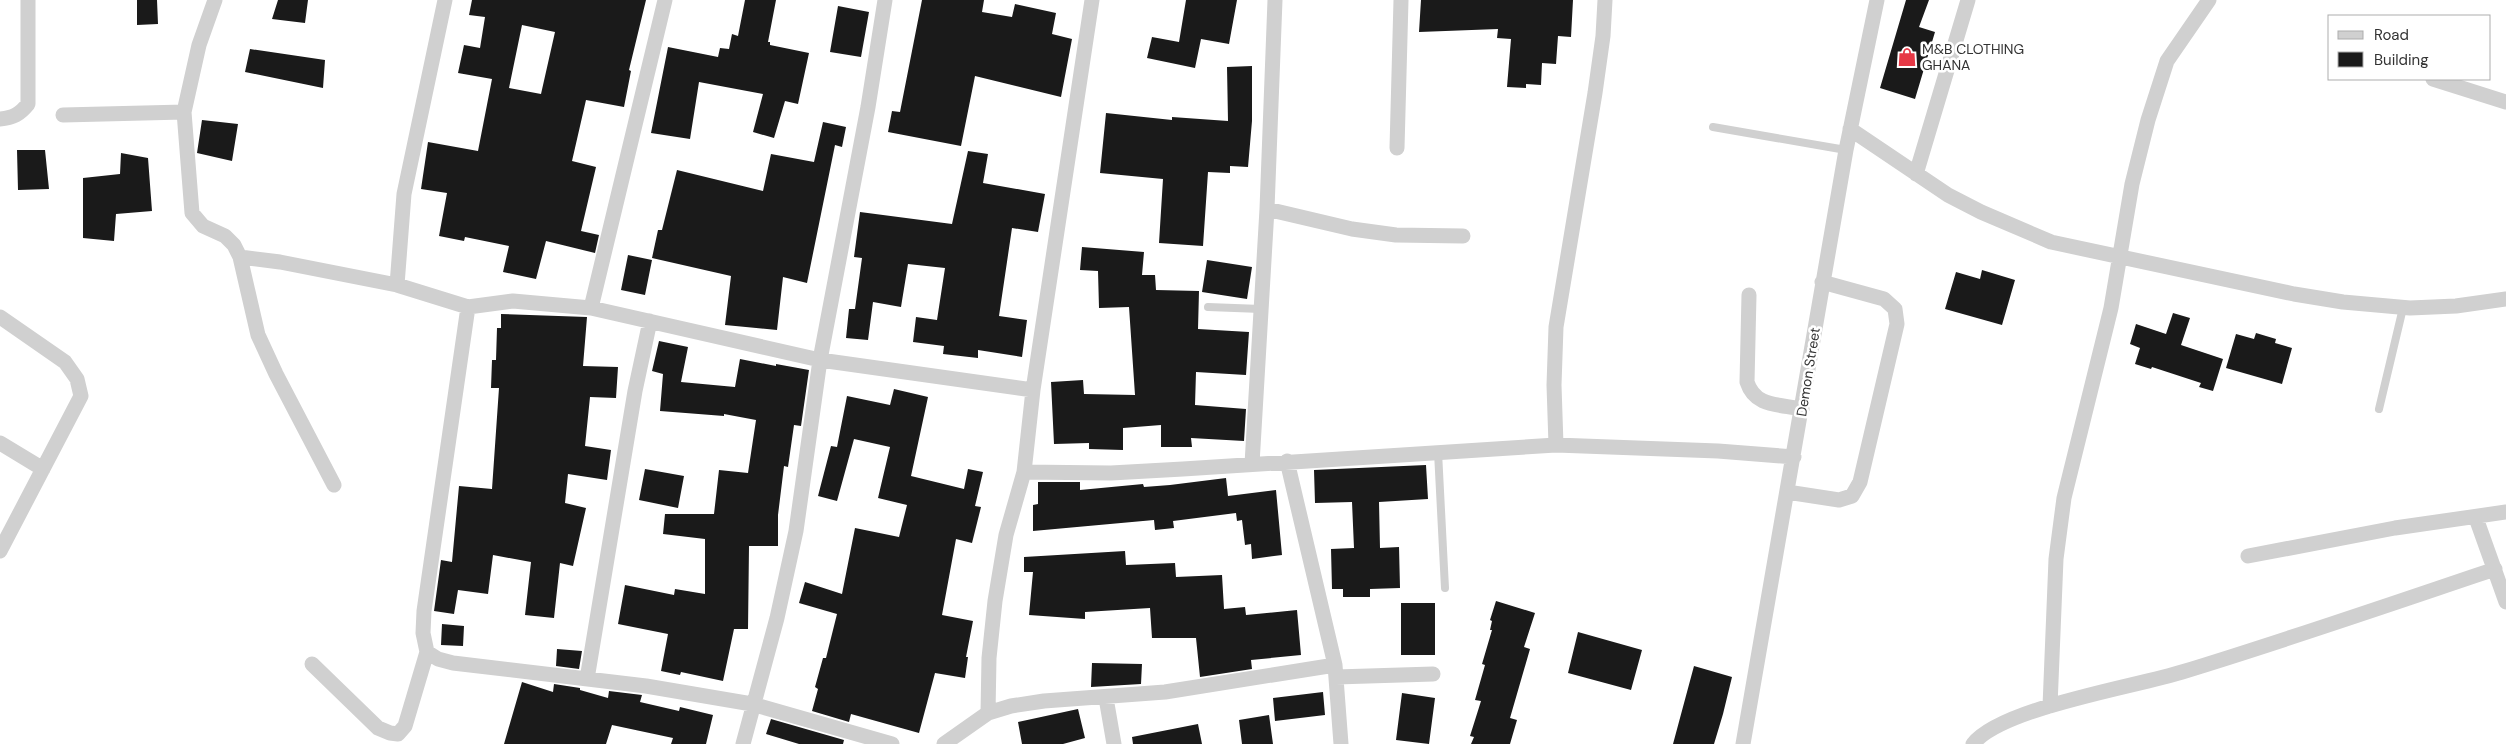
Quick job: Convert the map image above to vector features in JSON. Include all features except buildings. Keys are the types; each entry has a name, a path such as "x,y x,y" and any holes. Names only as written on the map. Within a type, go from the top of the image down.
{"street":[{"path":"0,119 10,119 21,113 28,104 28,0"},
{"path":"215,0 199,45 184,112 192,213 203,226 225,236 234,245 240,258 258,335 276,374 334,485"},
{"path":"397,285 404,194 445,0"},
{"path":"591,308 665,0"},
{"path":"743,744 752,704 777,618 796,531 820,360 868,107 885,0"},
{"path":"988,713 989,658 995,601 1006,535 1024,472 1033,390 1092,0"},
{"path":"1252,464 1267,210 1276,0"},
{"path":"1397,148 1401,0"},
{"path":"1556,444 1554,385 1556,327 1596,94 1605,0"},
{"name":"Demon Street","path":"1743,744 1794,456 1822,282 1846,150 1877,0"},
{"path":"1916,174 1968,0"},
{"path":"2050,706 2056,559 2064,498 2111,308 2118,256 2139,157 2167,61 2209,0"},
{"path":"2436,80 2506,102"},
{"path":"63,115 184,112"},
{"path":"1850,130 1948,195 1981,212 2051,242 2294,294 2343,302 2403,308 2456,306 2506,299"},
{"path":"1267,210 1370,232 1396,235 1463,236"},
{"path":"240,258 280,262 397,285 468,308 513,301 591,308 820,360 1033,390"},
{"path":"1787,492 1839,500 1852,496 1860,482 1896,324 1895,310 1884,299 1822,282"},
{"path":"1749,295 1747,382 1750,393 1758,400 1802,409"},
{"path":"312,664 378,728 398,734 404,726 427,652 423,633 424,611 468,308"},
{"path":"0,317 65,362 78,379 81,396 0,551"},
{"path":"587,680 635,391 650,321"},
{"path":"1024,472 1111,473 1556,444 1718,450 1794,456"},
{"path":"2,447 44,469"},
{"path":"1287,461 1335,671 1342,744"},
{"path":"2248,556 2395,528 2476,518 2506,512"},
{"path":"2476,518 2506,602"},
{"path":"1973,744 1994,727 2050,706 2180,673 2495,569"},
{"path":"427,652 438,659 453,663 646,686 752,704 892,744"},
{"path":"944,744 988,713 1010,706 1044,701 1106,698 1335,671 1433,674"},
{"path":"1106,698 1114,744"}],"lane":[{"path":"1713,127 1846,150"},
{"path":"1208,307 1261,309"},
{"path":"2379,409 2403,308"},
{"path":"1438,452 1445,588"}],"place":[{"name":"M&B CLOTHING GHANA","path":"1907,57"}]}
